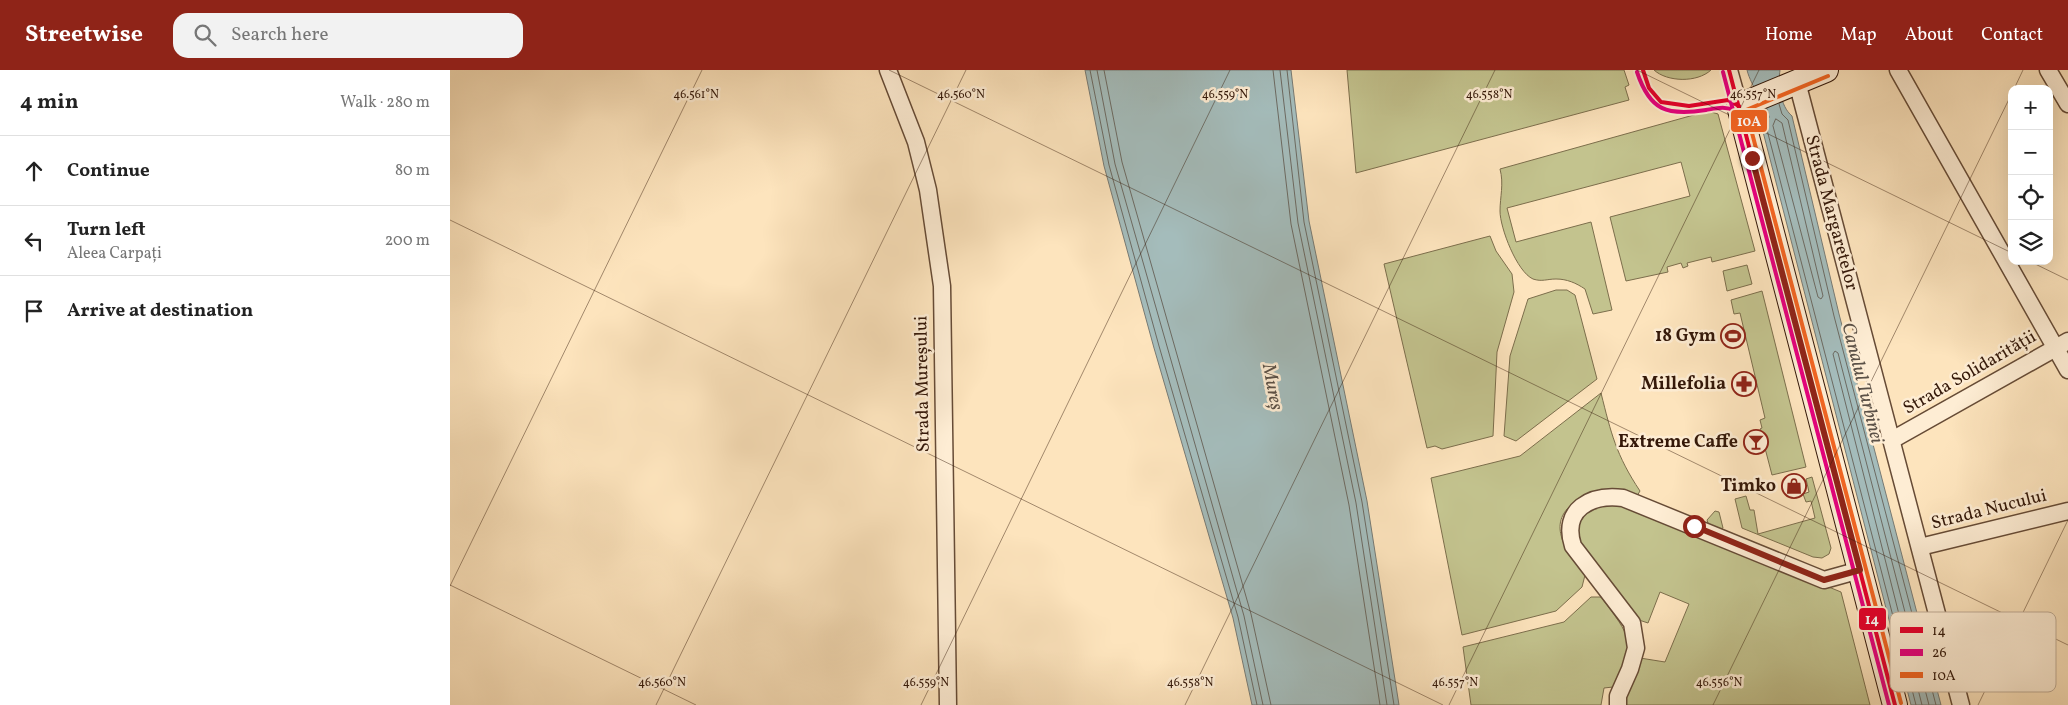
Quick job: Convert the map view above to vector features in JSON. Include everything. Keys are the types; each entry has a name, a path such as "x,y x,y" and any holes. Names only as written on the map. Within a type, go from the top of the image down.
{"street":[{"name":"Strada Mureșului","path":"888,70 916,142 928,190 942,286 948,705"},
{"path":"1729,70 1745,104 1890,686"},
{"path":"1745,104 1791,81 1826,70"},
{"path":"1898,70 2062,344 2068,370"},
{"path":"2048,70 2068,104"},
{"name":"Strada Margaretelor","path":"1791,81 1892,440 1937,612"},
{"name":"Strada Solidarității","path":"1892,440 2062,344"},
{"path":"1618,705 1618,696 1630,669 1636,648 1632,623 1573,546 1569,532 1570,520 1580,507 1592,500 1610,496 1623,498 1824,580 1860,570"},
{"name":"Strada Nucului","path":"1920,547 2068,511"},
{"path":"1892,692 1895,705"},
{"name":"Strada Margaretelor","path":"1958,692 1961,705"}],"green space":[{"path":"1347,70 1624,70 1629,85 1625,87 1629,100 1356,173"},
{"path":"1654,70 1711,70 1690,79 1674,79"},
{"path":"1708,111 1718,114 1755,251 1712,262 1711,257 1687,263 1688,266 1683,268 1681,263 1667,267 1668,272 1626,281 1610,217 1690,196 1681,162 1507,208 1516,242 1591,222 1612,310 1593,314 1585,289 1582,287 1564,280 1539,280 1527,275 1510,249 1503,228 1500,211 1502,185 1500,169"},
{"path":"1490,236 1496,251 1512,274 1514,292 1497,352 1493,436 1442,449 1435,446 1427,448 1384,264"},
{"path":"1747,265 1752,284 1727,291 1723,271"},
{"path":"1556,290 1567,290 1575,295 1597,379 1516,441 1504,436 1510,356 1528,299"},
{"path":"1762,291 1806,467 1772,475 1760,429 1762,428 1760,420 1765,418 1740,313 1734,314 1731,300"},
{"path":"1601,393 1615,444 1625,466 1640,491 1637,496 1575,502 1566,511 1561,520 1562,538 1566,548 1585,575 1582,587 1556,611 1462,635 1431,478 1520,456"},
{"path":"1812,477 1831,548 1829,554 1822,558 1813,557 1742,528 1735,499 1746,496 1750,510 1754,510 1758,534 1815,518 1811,501 1806,502 1803,494 1809,492 1806,479"},
{"path":"1600,503 1621,503 1841,592 1870,705 1625,705 1624,697 1640,658 1665,662 1689,604 1660,592 1648,623 1639,620 1581,545 1578,537 1578,524 1583,514"},
{"path":"1715,511 1719,512 1723,528 1718,530 1709,526 1707,520"},
{"path":"1591,597 1601,597 1619,621 1627,640 1628,649 1621,672 1613,687 1604,688 1601,705 1471,705 1463,647 1564,622"}],"water":[{"name":"Mureș","path":"1085,70 1291,70 1309,221 1367,501 1399,705 1252,705 1233,618 1154,348 1104,166"},
{"name":"Canalul Turbinei","path":"1747,70 1780,70 1779,82 1782,101 1792,116 1839,314 1917,612 1890,612 1890,624 1761,124 1763,117 1761,103"},
{"name":"Canalul Turbinei","path":"1908,692 1938,692 1941,705 1911,705"}],"transit line":[{"name":"14","path":"1643,70 1649,88 1661,102 1689,106 1728,100 1739,106"},
{"name":"14","path":"1729,70 1890,686"},
{"name":"26","path":"1637,72 1648,95 1654,103 1662,108 1681,112 1721,108 1736,111"},
{"name":"26","path":"1723,72 1889,705"},
{"name":"10A","path":"1828,76 1746,110 1890,661"},
{"name":"14","path":"1892,692 1895,705"},
{"name":"10A","path":"1898,692 1901,703"}],"place":[{"name":"18 Gym","path":"1733,336"},
{"name":"Millefolia","path":"1744,384"},
{"name":"Extreme Caffe","path":"1756,442"},
{"name":"Timko","path":"1794,486"}],"route":[{"path":"1694,526 1824,580 1860,570 1752,158"}]}
